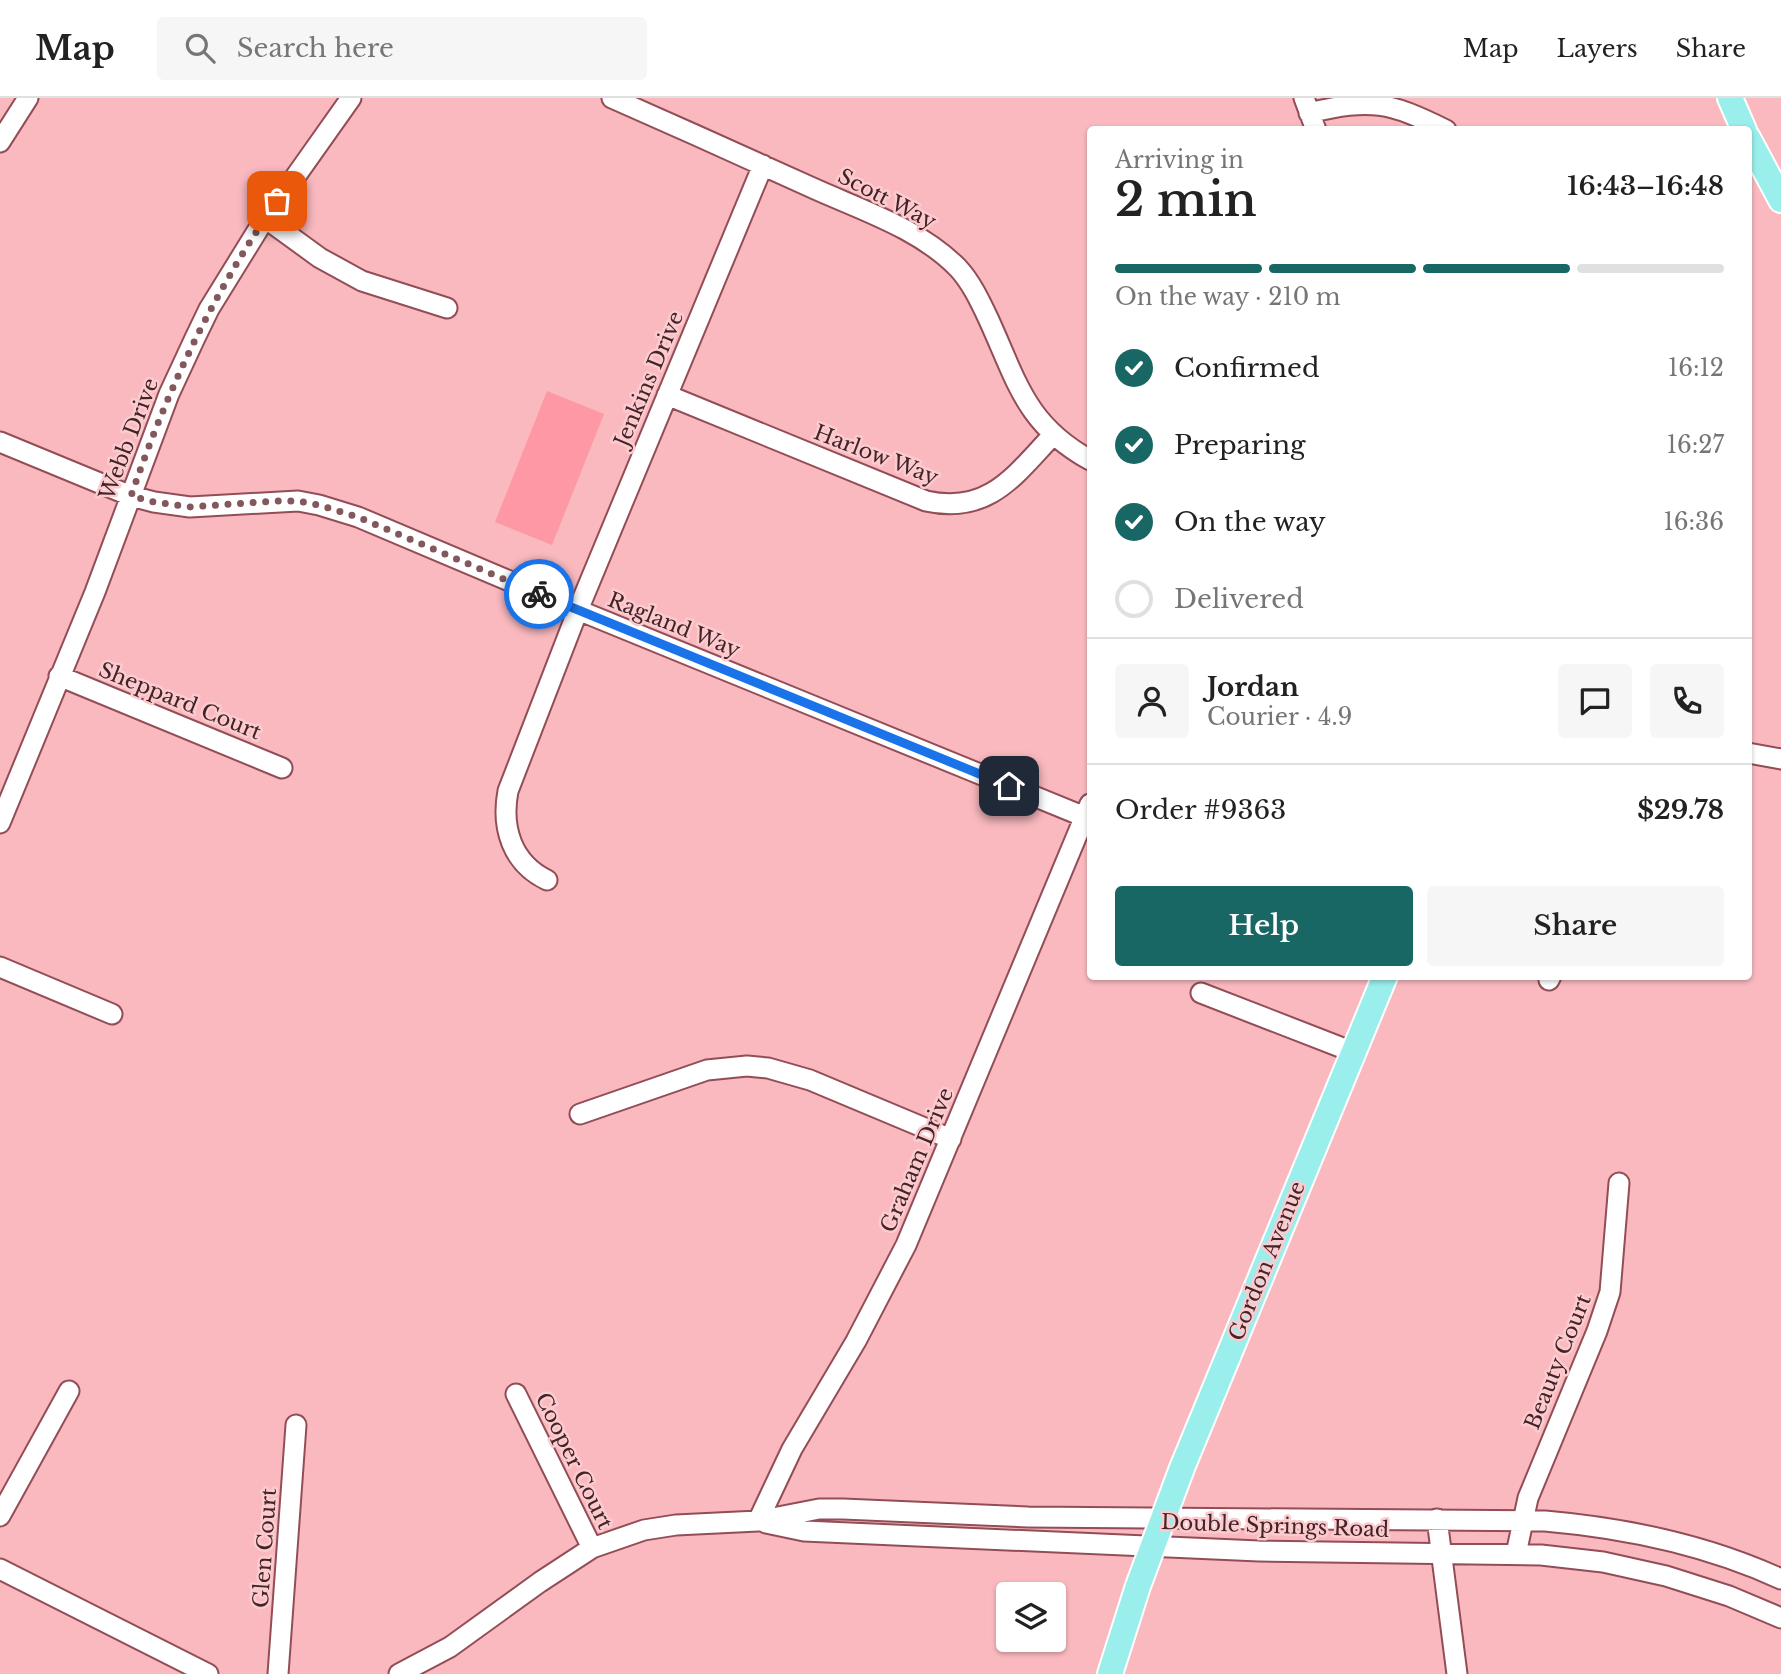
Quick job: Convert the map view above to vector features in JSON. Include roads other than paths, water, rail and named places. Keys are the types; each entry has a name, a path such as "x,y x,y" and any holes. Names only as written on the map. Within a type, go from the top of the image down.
{"main road":[{"path":"1752,143 1781,200"},
{"name":"Gordon Avenue","path":"1110,1674 1163,1517 1383,980"}],"street":[{"path":"0,142 28,98"},
{"name":"Webb Drive","path":"0,823 169,394 209,309 265,218 351,98"},
{"name":"Scott Way","path":"612,98 925,241 958,268 981,303 1026,402 1053,435 1087,458"},
{"path":"1310,114 1344,103 1376,101 1399,107 1438,126"},
{"name":"Jenkins Drive","path":"547,880 528,867 512,847 505,807 508,791 578,610 762,165"},
{"path":"265,218 320,258 362,281 447,308"},
{"name":"Harlow Way","path":"667,395 939,504 967,502 995,492 1007,484 1053,435"},
{"name":"Ragland Way","path":"0,442 131,496 154,502 190,507 298,501 358,517 578,610 1087,811"},
{"name":"Sheppard Court","path":"60,676 282,768"},
{"path":"1752,754 1781,760"},
{"name":"Graham Drive","path":"758,1521 792,1449 850,1352 894,1270 1087,813"},
{"path":"0,967 112,1014"},
{"path":"1201,993 1353,1052"},
{"path":"580,1114 707,1070 747,1066 768,1068 810,1080 951,1139"},
{"name":"Beauty Court","path":"1516,1554 1528,1498 1597,1331 1610,1292 1619,1183"},
{"path":"0,1516 69,1391"},
{"name":"Cooper Court","path":"516,1394 592,1549"},
{"name":"Glen Court","path":"278,1674 296,1425"},
{"name":"Double Springs Road","path":"398,1674 450,1647 540,1581 592,1549 644,1530 676,1525 758,1521 819,1509 1028,1517 1522,1520 1578,1524 1645,1535 1709,1552 1781,1579"},
{"path":"1437,1519 1457,1674"},
{"name":"Double Springs Road","path":"758,1521 804,1531 1259,1551 1516,1554 1603,1562 1667,1576 1729,1596 1781,1618"},
{"path":"0,1569 208,1674"}]}
